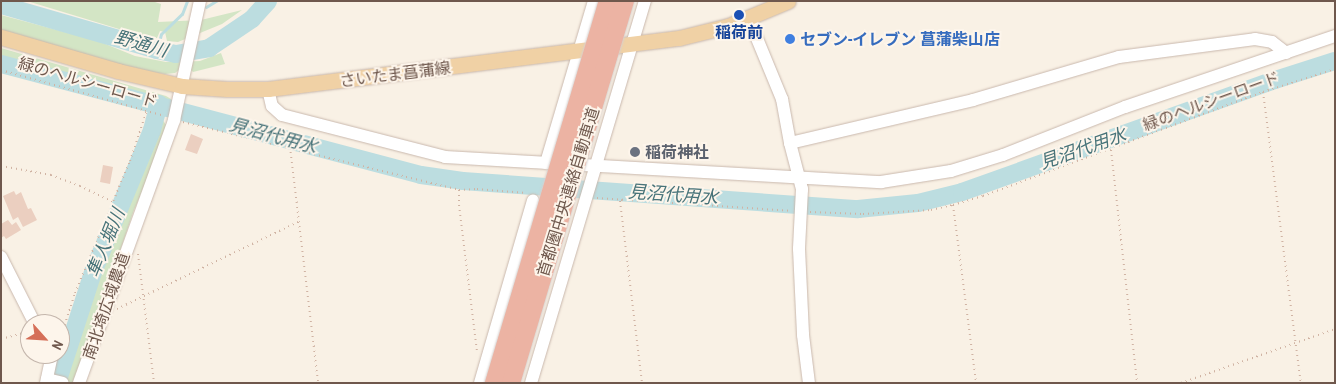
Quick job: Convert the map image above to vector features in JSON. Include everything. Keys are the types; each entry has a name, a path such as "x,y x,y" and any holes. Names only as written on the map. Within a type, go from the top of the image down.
{"highway":[{"name":"首都圏中央連絡自動車道","path":"485,381 608,1"},
{"name":"首都圏中央連絡自動車道","path":"511,383 625,1"}],"main road":[{"name":"さいたま菖蒲線","path":"1,37 134,75 184,79 226,89 268,89 632,45 704,33 749,18 788,1"}],"street":[{"path":"184,79 200,1"},
{"path":"546,163 594,1"},
{"path":"531,383 645,1"},
{"path":"749,18 782,99 790,143 801,184 800,268 809,383"},
{"path":"268,89 272,106 282,115 445,157 596,166 801,184 881,182 951,171 1003,155 1125,107 1335,36"},
{"path":"790,143 973,100 1127,56 1256,39 1272,42 1286,53"},
{"name":"南北埼広域農道","path":"79,383 174,118 184,79"},
{"path":"502,383 485,381 532,197"},
{"path":"1,257 30,314"},
{"path":"50,364 47,380 63,383"}],"path":[{"name":"緑のヘルシーロード","path":"594,198 863,214 931,210 954,205 1110,150 1263,92 1335,69"},
{"name":"緑のヘルシーロード","path":"1,70 174,118 459,190 477,188 532,197"},
{"path":"1263,92 1301,383"},
{"path":"68,314 75,293 130,161 148,110"},
{"path":"290,147 318,383"},
{"path":"1110,150 1137,383"},
{"path":"1,166 51,175 113,202"},
{"path":"459,190 459,206 485,381"},
{"path":"622,200 642,383"},
{"path":"954,205 976,383"},
{"path":"102,316 298,222"},
{"path":"137,246 154,383"},
{"path":"1181,383 1335,329"},
{"path":"1,340 20,335"}],"green space":[{"path":"27,1 152,1 161,4 158,22 201,20 242,10 222,24 178,42 167,41 165,32 160,31 157,38 137,38 119,29"},
{"path":"1,15 98,41 135,56 166,62 180,62 200,61 221,53 225,64 193,72 191,70 179,70 175,73 165,74 139,70 1,31"},
{"path":"1,48 166,96 171,99 172,103 1,57"},
{"path":"149,115 162,119 166,125 153,167 134,210 75,383 60,383 66,364 70,364 70,352 96,273 146,155 156,125 153,120 90,273 70,334 70,317 80,288 135,156"},
{"path":"55,364 60,364 54,383"}],"building":[{"path":"191,134 203,139 197,154 185,150"},
{"path":"103,165 113,167 110,184 100,182"},
{"path":"14,191 16,195 21,192 28,209 31,208 37,220 23,227 18,217 13,220 3,196"},
{"path":"8,220 12,225 16,222 21,230 6,239 4,236 1,238 1,224"}],"waterway":[{"path":"157,50 161,34 182,14 187,1"},
{"path":"206,7 216,1"},
{"name":"野通川","path":"1,5 176,54 209,48 252,19 268,1"},
{"name":"見沼代用水","path":"1,64 421,175 463,181 858,209 918,203 962,192 1275,80 1335,61"},
{"name":"隼人堀川","path":"57,383 93,272 152,130 159,104"}],"place":[{"name":"稲荷前","path":"739,15"},
{"name":"セブン-イレブン 菖蒲柴山店","path":"790,39"},
{"name":"稲荷神社","path":"635,152"}]}
